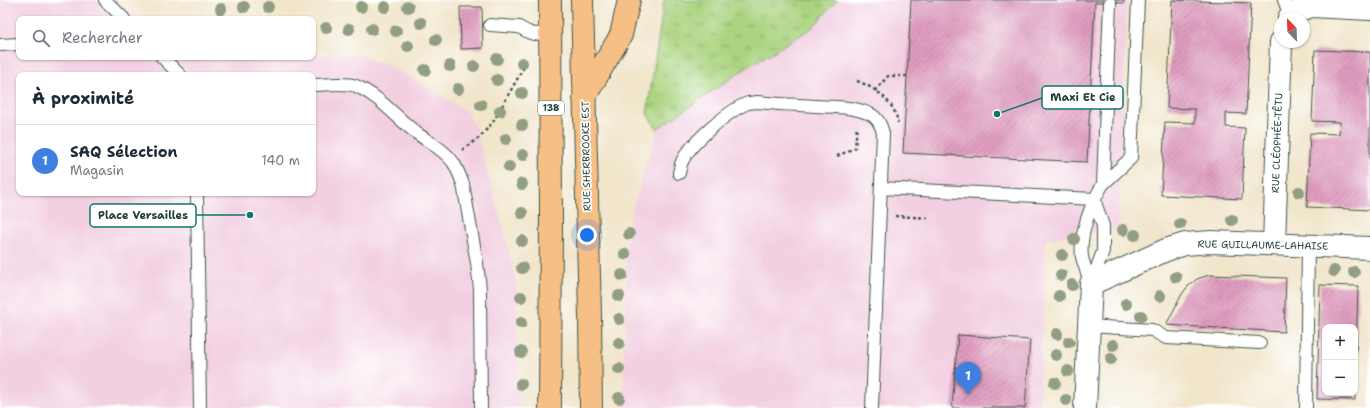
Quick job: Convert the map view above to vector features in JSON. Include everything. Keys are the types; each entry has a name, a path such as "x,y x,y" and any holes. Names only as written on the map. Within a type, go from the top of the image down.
{"main road":[{"name":"138","path":"550,0 550,408"},
{"name":"RUE SHERBROOKE EST","path":"582,0 591,408"},
{"path":"584,98 621,35 629,0"}],"street":[{"path":"1288,11 1300,10 1311,6 1370,9"},
{"name":"RUE CLÉOPHÉE-TÊTU","path":"1274,244 1281,48"},
{"name":"RUE GUILLAUME-LAHAISE","path":"1091,284 1166,250 1185,244 1211,242 1370,248"},
{"path":"1085,408 1091,284"}],"lane":[{"path":"105,0 121,16"},
{"path":"1091,284 1082,257 1083,230 1094,199 1103,184 1131,158 1138,0"},
{"path":"1103,184 1110,3"},
{"path":"490,25 519,27 534,34 550,33"},
{"path":"0,45 16,44"},
{"path":"165,60 177,72"},
{"path":"316,85 349,84 364,91 382,103 415,132 450,159 458,172 463,184 480,289 481,408"},
{"path":"679,173 681,164 686,154 696,142 707,131 736,109 748,103 757,102 842,107 861,110 871,114 878,120 882,126 883,133 872,408"},
{"path":"881,188 1094,199"},
{"path":"197,196 200,408"},
{"path":"1091,284 1103,251 1103,226 1094,199"},
{"path":"1306,408 1308,245"},
{"path":"1089,326 1152,330 1166,338 1260,344"}],"path":[{"path":"450,159 486,132 529,60"},
{"path":"875,91 888,76 907,76"},
{"path":"837,156 856,148 857,122"},
{"path":"895,216 930,218"}],"shaded area":[{"path":"0,0 118,0 125,8 137,16 16,16 16,60 316,60 316,55 359,55 391,66 466,111 475,127 506,238 516,282 519,408 0,408"},
{"path":"837,0 1127,0 1118,228 1046,240 1039,408 623,408 627,228 657,129 743,70 812,28"}],"green space":[{"path":"664,0 837,0 812,28 743,70 657,129 647,114"}],"building":[{"path":"911,0 1124,0 1124,3 1095,2 1087,162 903,153"},
{"path":"1172,0 1251,3 1246,114 1226,113 1226,127 1245,128 1242,199 1161,195 1165,122 1195,123 1195,109 1167,108"},
{"path":"460,7 482,7 483,48 461,49"},
{"path":"1315,50 1370,52 1370,210 1307,207 1310,133 1339,134 1340,122 1312,121"},
{"path":"1209,275 1286,278 1284,332 1166,325 1182,294 1188,286 1197,279"},
{"path":"1320,285 1358,286 1357,324 1322,324 1322,396 1355,396 1355,400 1317,399"},
{"path":"958,335 1030,340 1025,408 952,408"}],"place":[{"name":"Maxi Et Cie","path":"997,114"},
{"name":"Place Versailles","path":"250,215"},
{"name":"SAQ Sélection","path":"968,395"}]}
